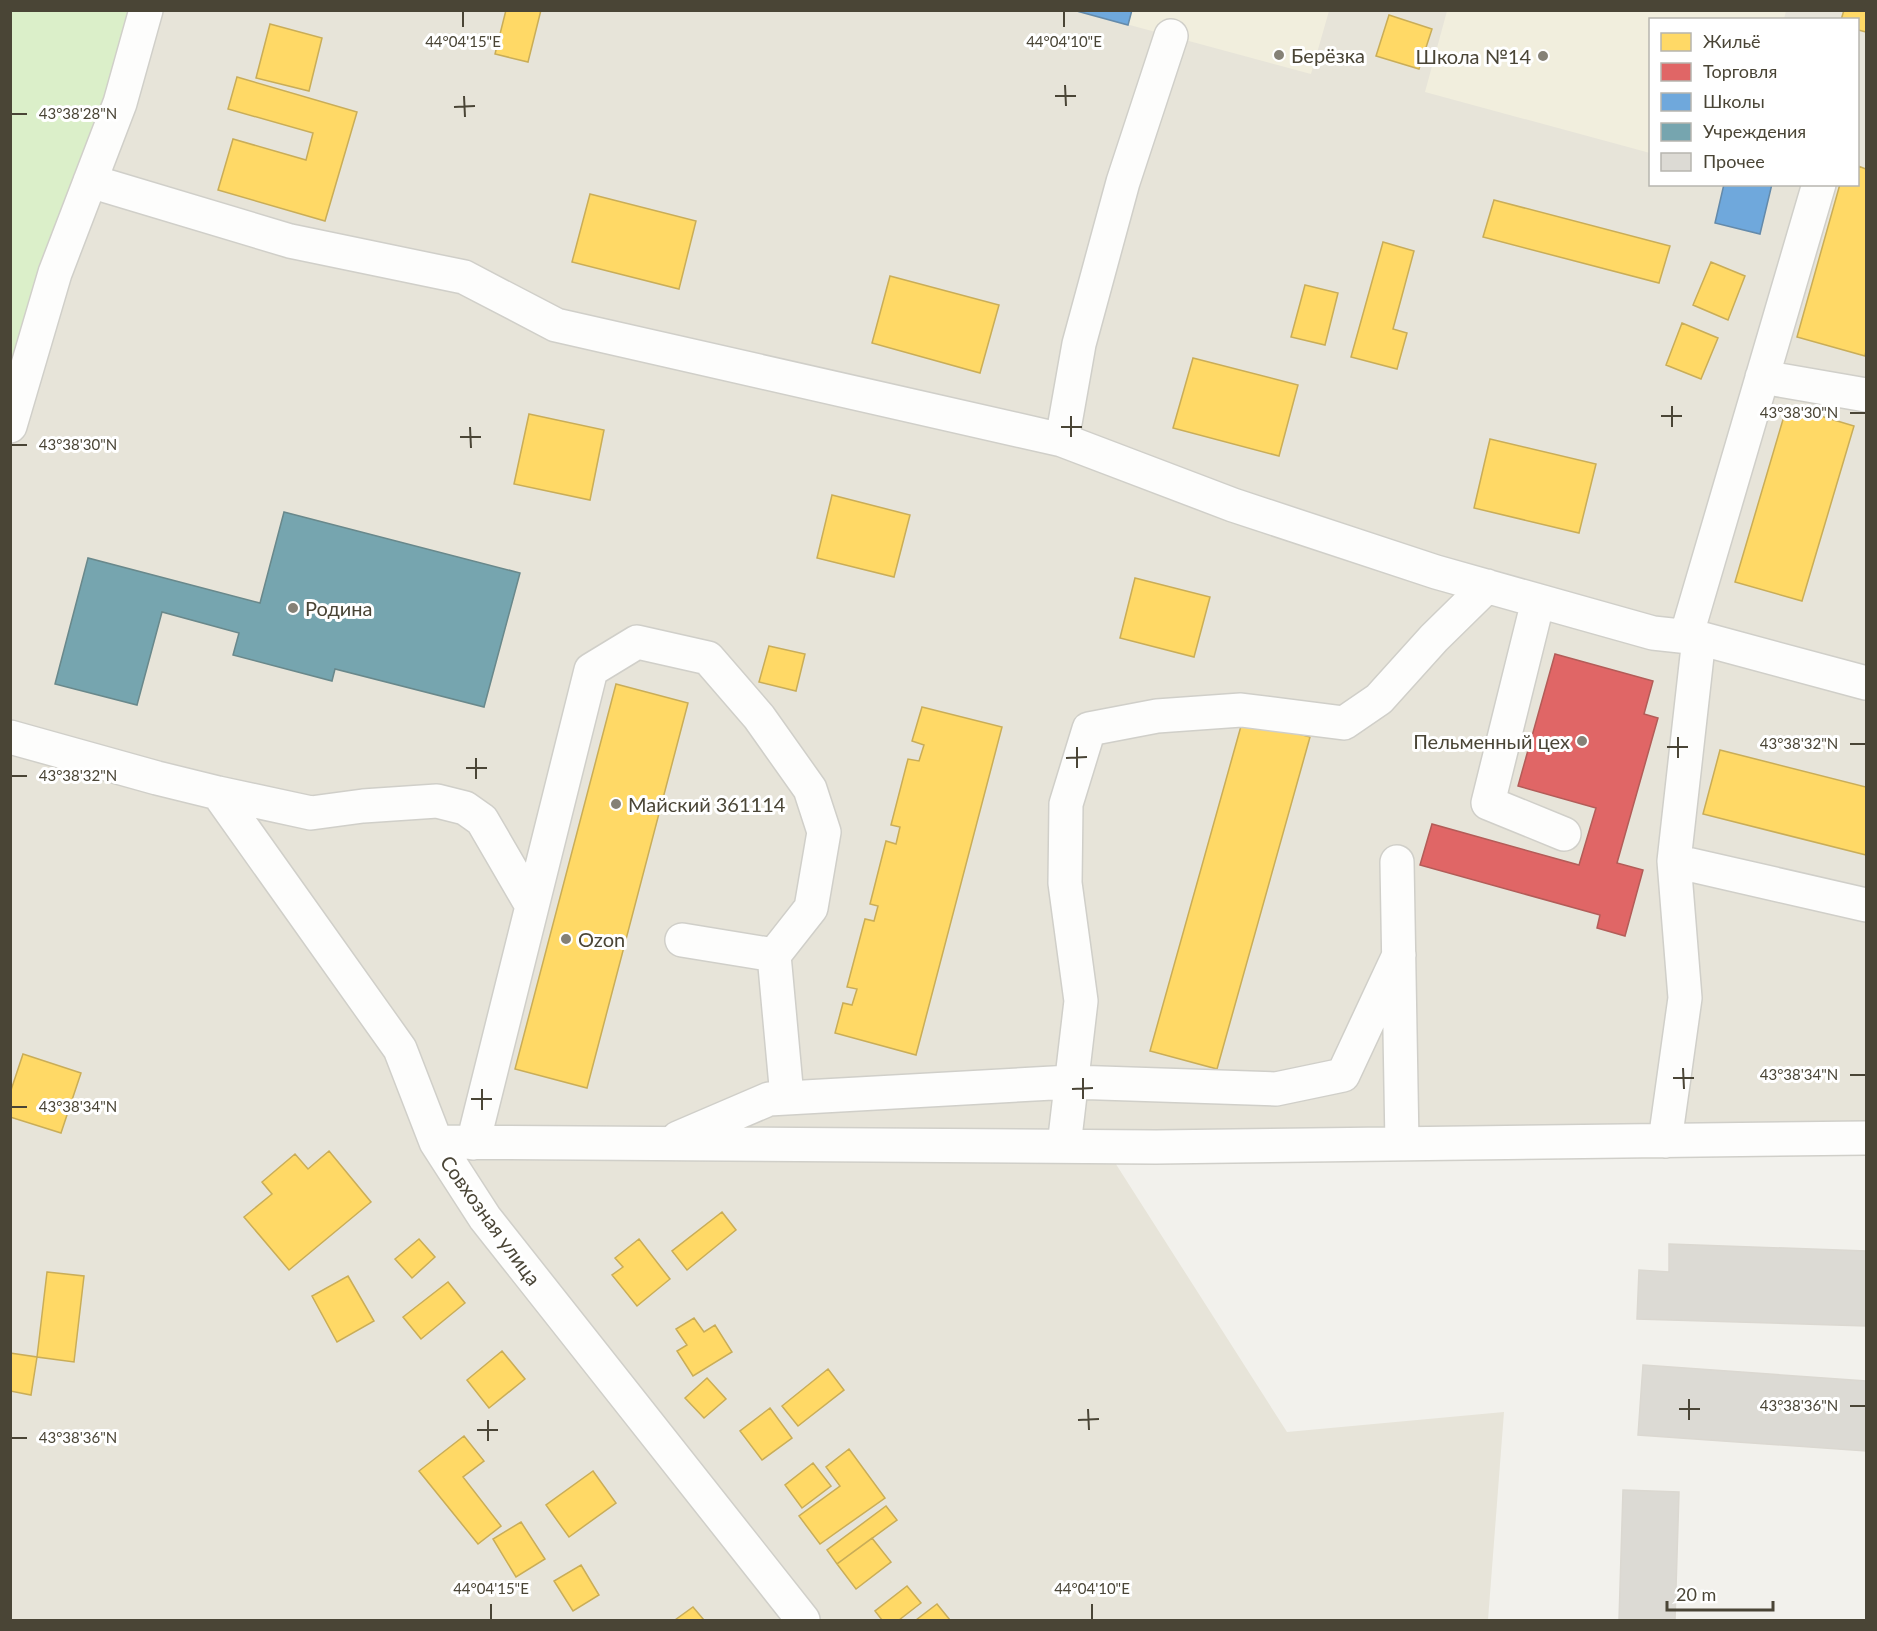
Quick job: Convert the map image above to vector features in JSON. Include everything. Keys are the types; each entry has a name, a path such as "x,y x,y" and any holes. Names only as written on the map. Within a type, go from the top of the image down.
{"street":[{"path":"10,426 55,273 120,103 146,10"},
{"path":"1062,440 1078,344 1123,182 1171,36"},
{"path":"90,181 290,241 464,277 556,325 1062,440 1233,505 1437,572 1653,633 1693,638 1866,683"},
{"path":"1665,1141 1684,998 1674,861 1693,638 1762,377 1818,186"},
{"path":"1762,377 1866,395"},
{"path":"1064,1146 1081,1001 1065,883 1066,804 1089,729 1157,716 1241,710 1344,723 1378,699 1434,638 1487,586"},
{"path":"1538,601 1488,803 1564,834"},
{"path":"473,1143 591,669 637,642 708,658 759,717 810,789 824,832 811,908 774,955 787,1098"},
{"path":"10,737 157,778 311,813 363,806 437,801 465,808 482,820 532,906"},
{"name":"Совхозная улица","path":"218,793 400,1049 436,1142 484,1218 803,1620"},
{"path":"1674,861 1866,904"},
{"path":"1397,862 1402,1144"},
{"path":"682,940 774,955"},
{"path":"665,1144 769,1099 1071,1082 1276,1089 1343,1075 1399,954"},
{"path":"436,1142 1156,1147 1866,1138"}],"shaded area":[{"name":"Школа №14","path":"1447,10 1786,11 1784,18 1649,18 1649,153 1425,92"},
{"path":"146,11 1866,11 1866,1138 1105,1147 1287,1432 1504,1412 1488,1620 11,1620 10,426"},
{"name":"Берёзка","path":"1078,11 1329,11 1311,74"}],"green space":[{"path":"11,11 146,11 11,426"}],"building: Жильё":[{"path":"506,10 541,10 528,62 495,54"},
{"path":"1844,10 1866,10 1866,32 1859,30 1859,18 1842,18"},
{"path":"1389,15 1432,29 1419,69 1376,56"},
{"path":"270,24 322,38 309,91 256,78"},
{"path":"237,77 357,112 325,221 218,190 233,139 306,160 313,133 228,109"},
{"path":"1859,166 1866,169 1865,356 1797,337 1839,186 1859,186"},
{"path":"590,194 696,221 679,289 572,262"},
{"path":"1494,200 1670,246 1659,283 1483,237"},
{"path":"1383,242 1414,251 1393,329 1407,333 1397,369 1351,357"},
{"path":"1711,262 1745,276 1728,320 1693,305"},
{"path":"890,276 999,305 980,373 872,343"},
{"path":"1305,285 1338,293 1325,345 1291,337"},
{"path":"1682,323 1718,338 1701,379 1666,365"},
{"path":"1193,358 1298,385 1279,456 1173,428"},
{"path":"1787,406 1854,426 1802,601 1735,582"},
{"path":"529,414 604,430 590,500 514,484"},
{"path":"1490,439 1596,464 1579,533 1474,508"},
{"path":"832,495 910,515 894,577 817,558"},
{"path":"1135,578 1210,597 1194,657 1120,638"},
{"path":"769,646 805,654 796,691 759,682"},
{"path":"616,684 688,703 587,1088 515,1069"},
{"path":"922,707 1002,727 916,1055 835,1033 843,1003 852,1005 857,989 847,987 865,919 874,921 878,906 870,904 886,841 896,844 900,827 891,825 908,759 919,761 924,745 912,741"},
{"path":"1243,719 1310,737 1217,1069 1150,1051"},
{"path":"1720,750 1866,787 1866,855 1703,814"},
{"path":"23,1054 81,1073 61,1133 10,1117 10,1093"},
{"path":"329,1151 371,1202 289,1270 244,1217 272,1194 262,1182 295,1154 308,1169"},
{"path":"722,1212 736,1230 687,1270 672,1251"},
{"path":"419,1239 435,1257 412,1278 395,1259"},
{"path":"639,1239 670,1279 637,1306 612,1275 623,1267 615,1258"},
{"path":"47,1272 84,1276 74,1362 37,1357"},
{"path":"348,1276 374,1321 337,1342 312,1296"},
{"path":"448,1282 465,1303 421,1339 403,1317"},
{"path":"694,1318 704,1332 715,1325 732,1352 693,1376 677,1351 687,1345 676,1329"},
{"path":"502,1351 525,1379 489,1408 467,1380"},
{"path":"10,1353 37,1357 31,1395 10,1391"},
{"path":"828,1369 844,1390 798,1426 782,1406"},
{"path":"707,1378 726,1399 704,1418 685,1398"},
{"path":"770,1408 792,1438 762,1460 740,1431"},
{"path":"464,1436 484,1461 463,1477 501,1526 478,1544 419,1471"},
{"path":"849,1449 885,1498 820,1544 799,1516 840,1486 826,1467"},
{"path":"813,1463 831,1486 802,1508 785,1485"},
{"path":"593,1471 616,1503 569,1537 546,1505"},
{"path":"886,1506 897,1520 837,1564 827,1550"},
{"path":"521,1522 545,1559 516,1577 493,1539"},
{"path":"872,1538 891,1562 856,1589 837,1564"},
{"path":"581,1565 599,1595 573,1611 554,1581"},
{"path":"907,1586 921,1603 899,1620 882,1620 875,1611"},
{"path":"937,1604 950,1620 916,1620"},
{"path":"693,1607 704,1620 675,1620"}],"building: Торговля":[{"path":"1555,654 1653,681 1644,714 1658,718 1617,863 1643,870 1625,936 1597,928 1600,915 1420,865 1432,824 1579,865 1596,808 1518,786"}],"building: Школы":[{"path":"1073,10 1132,10 1128,25"},
{"path":"1724,186 1772,186 1760,234 1715,223"}],"building: Учреждения":[{"name":"Родина","path":"284,512 520,573 484,707 335,669 332,681 233,655 239,633 162,612 137,705 55,684 88,558 260,603"}],"building: Прочее":[{"path":"1669,1244 1866,1251 1866,1326 1637,1319 1639,1270 1669,1272"},
{"path":"1643,1365 1866,1381 1866,1451 1638,1435"},
{"path":"1623,1490 1679,1492 1675,1620 1619,1620"}],"place":[{"name":"Берёзка","path":"1279,55"},
{"name":"Школа №14","path":"1543,56"},
{"name":"Родина","path":"293,608"},
{"name":"Пельменный цех","path":"1582,741"},
{"name":"Майский 361114","path":"616,804"},
{"name":"Ozon","path":"566,939"}]}
